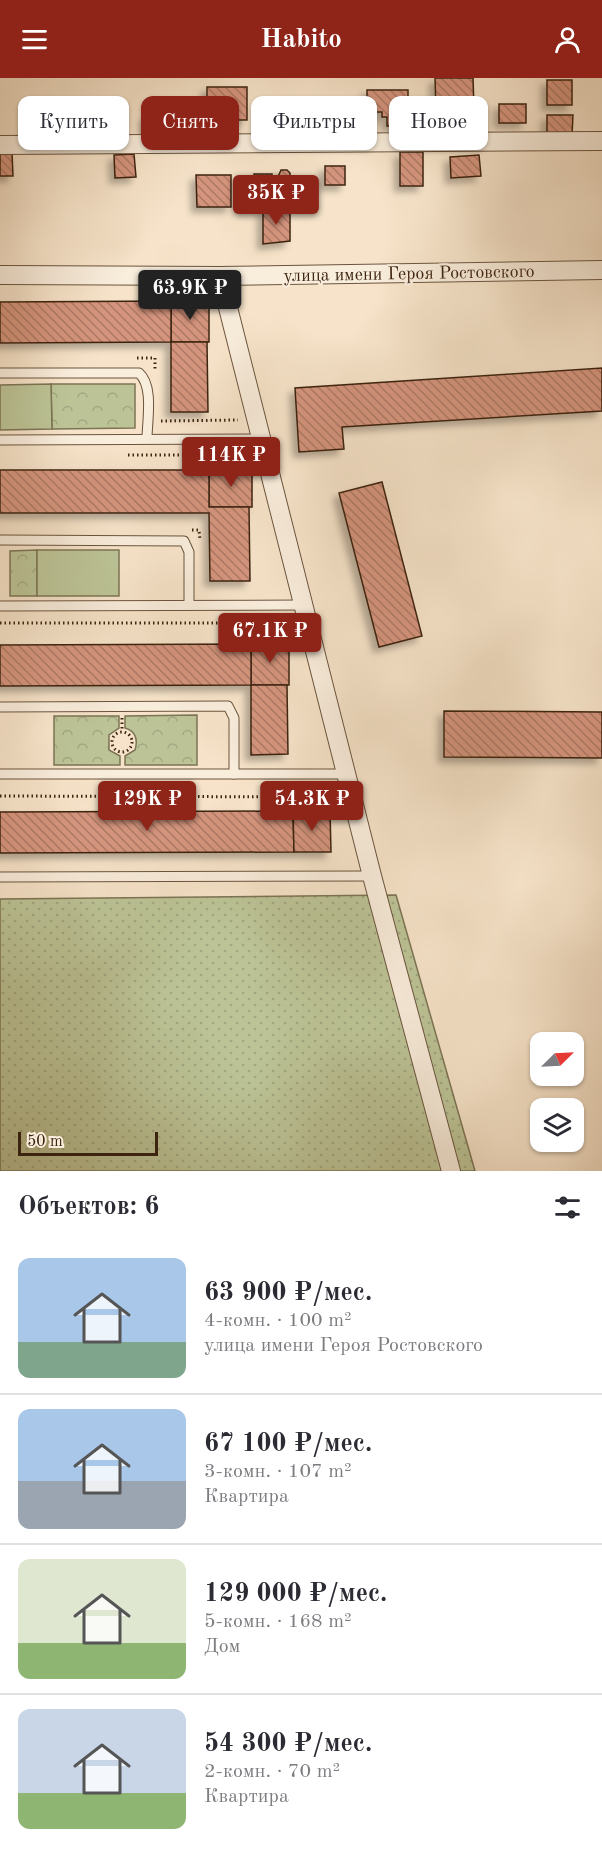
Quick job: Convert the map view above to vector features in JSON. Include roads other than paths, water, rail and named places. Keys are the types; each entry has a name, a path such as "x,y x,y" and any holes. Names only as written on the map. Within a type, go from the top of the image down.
{"street":[{"path":"0,145 602,141"},
{"name":"улица имени Героя Ростовского","path":"0,275 220,276 602,270"},
{"path":"220,276 256,439 340,774 372,876 451,1171"}],"lane":[{"path":"0,373 139,373 144,378 147,387 147,439"},
{"path":"0,440 256,439"},
{"path":"0,540 184,541 189,552 189,606"},
{"path":"0,606 297,605"},
{"path":"0,706 228,706 234,718 234,774"},
{"path":"0,774 340,774"},
{"path":"0,877 372,876"}]}
